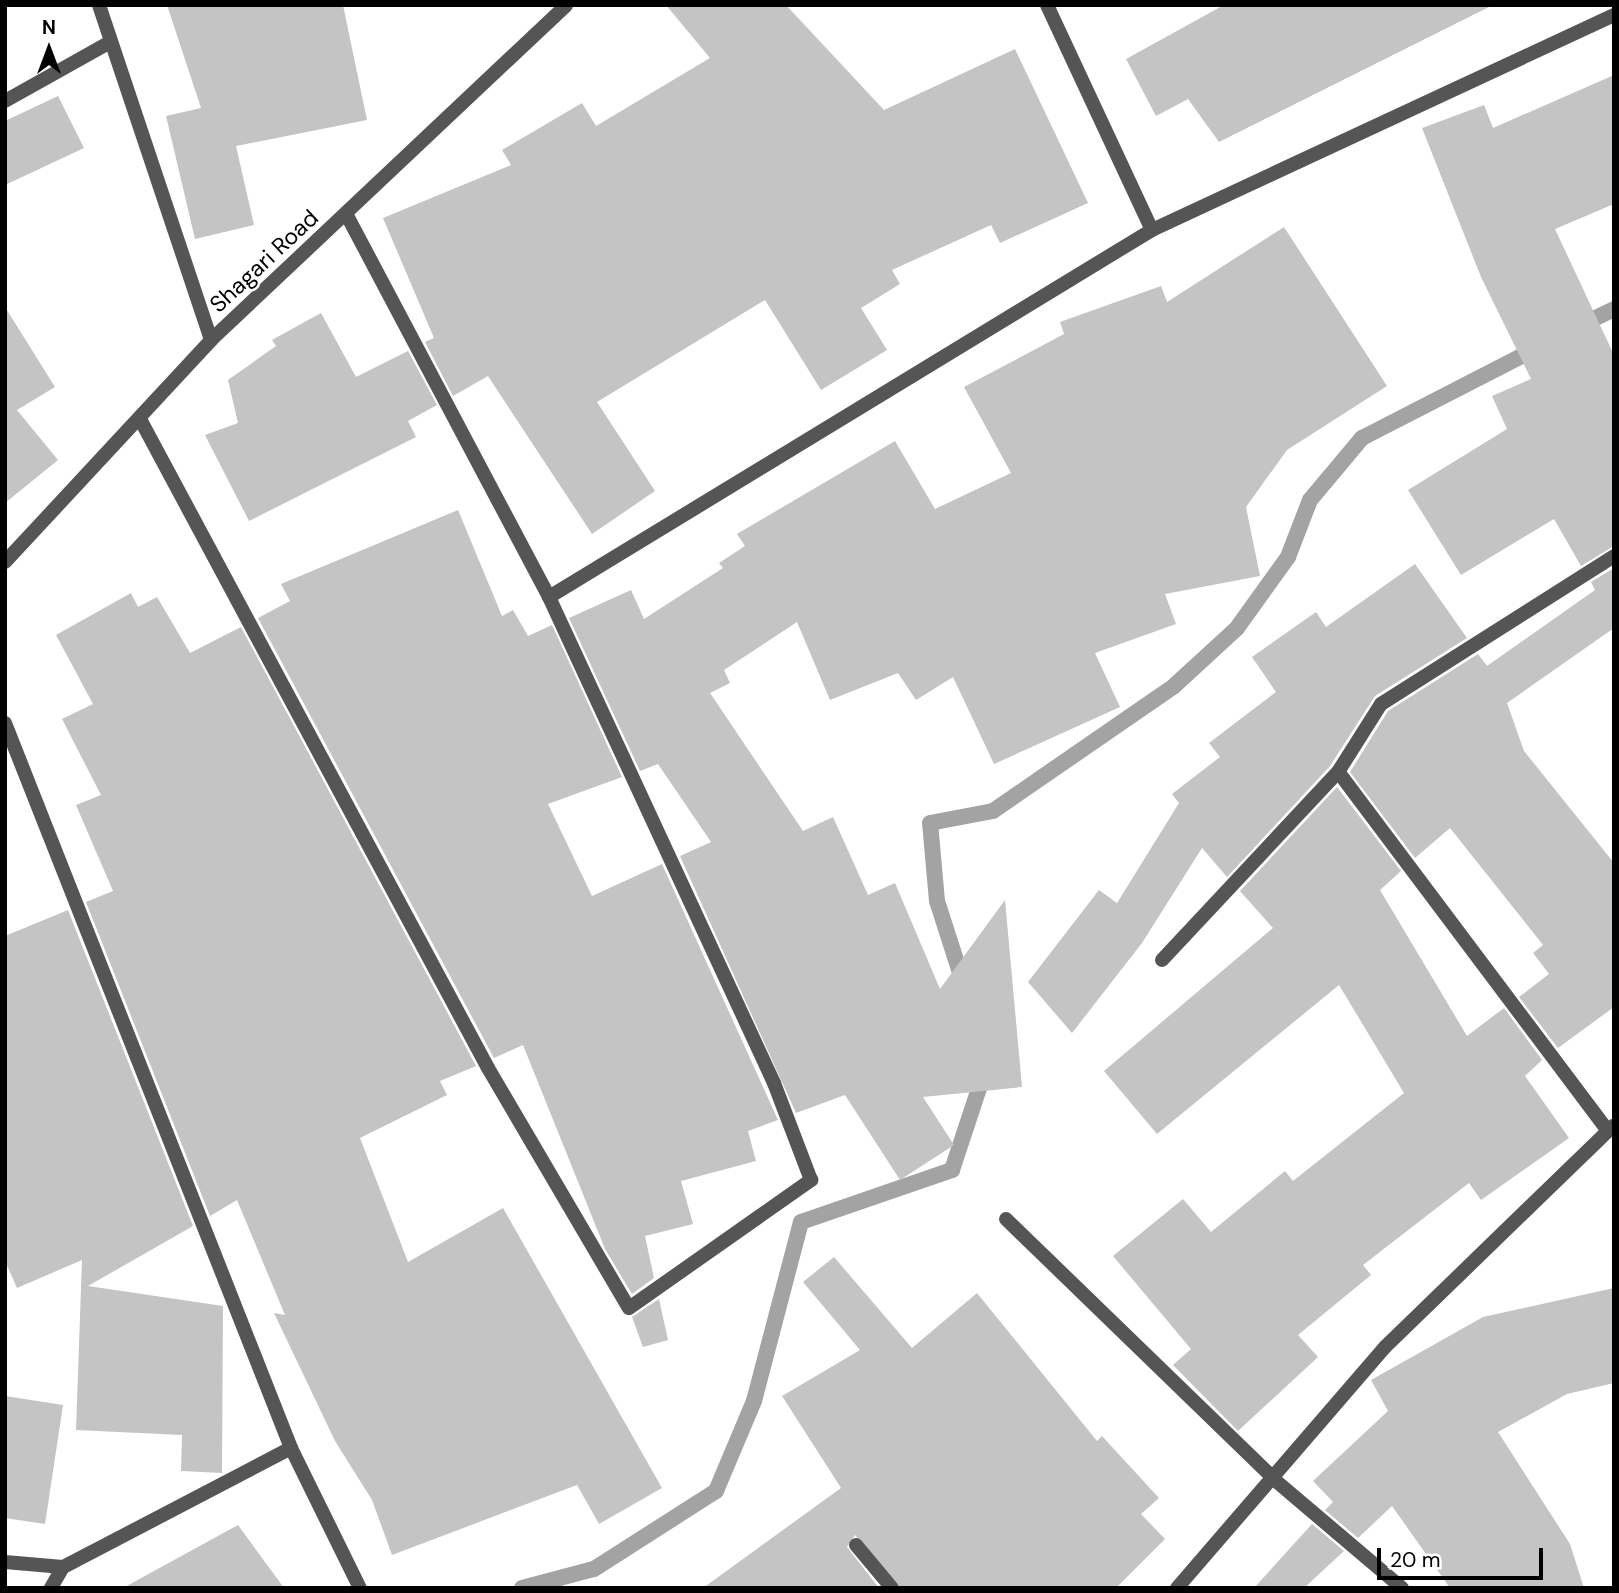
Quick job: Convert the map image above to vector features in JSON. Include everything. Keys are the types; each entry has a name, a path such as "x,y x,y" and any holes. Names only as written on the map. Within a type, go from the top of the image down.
{"street":[{"path":"99,5 211,340"},
{"name":"Shagari Road","path":"5,562 211,340 347,215 566,5"},
{"path":"1047,5 1152,230"},
{"path":"549,597 1152,230 1614,15"},
{"path":"5,101 110,41"},
{"path":"140,419 488,1068 629,1308 811,1180 774,1083 549,597 347,215"},
{"path":"1162,960 1338,772 1381,704 1614,556"},
{"path":"5,723 291,1448 360,1588"},
{"path":"1177,1588 1276,1480 1385,1347 1611,1128 1338,772"},
{"path":"1006,1219 1276,1480 1402,1588"},
{"path":"5,1562 63,1567 291,1448"},
{"path":"856,1545 892,1588"},
{"path":"51,1588 63,1567"}],"building":[{"path":"167,5 343,5 367,120 236,146 254,225 195,239 166,116 201,108"},
{"path":"666,5 786,5 884,110 1015,49 1088,203 1000,243 991,225 892,270 900,284 861,308 887,350 821,390 765,300 597,402 655,491 592,534 488,376 453,396 425,342 434,338 383,218 511,165 502,150 582,103 596,126 710,58"},
{"path":"1224,5 1493,5 1219,142 1188,99 1156,116 1126,59"},
{"path":"1614,75 1614,204 1555,229 1614,355 1614,546 1581,566 1554,519 1461,575 1408,490 1507,429 1492,396 1531,379 1481,277 1422,128 1484,105 1493,128"},
{"path":"58,96 84,148 5,185 5,121"},
{"path":"1284,227 1387,386 1287,450 1246,507 1260,576 1165,594 1176,624 1095,653 1120,707 994,764 953,677 916,700 898,673 830,700 797,622 724,670 730,683 710,693 803,831 833,817 868,895 895,883 940,989 1005,900 1022,1087 923,1097 954,1145 900,1180 845,1095 796,1113 680,856 711,842 658,764 640,771 569,618 631,590 644,619 723,568 719,563 745,546 737,534 895,441 935,509 1011,473 964,387 1064,334 1060,322 1161,286 1167,302"},
{"path":"5,307 55,387 17,410 58,460 5,503"},
{"path":"321,313 356,377 408,351 437,405 408,421 416,437 249,521 205,435 238,423 228,380 276,346 272,340"},
{"path":"458,510 502,616 513,610 528,636 552,625 622,777 548,804 592,896 662,864 778,1120 748,1131 756,1161 681,1181 693,1224 645,1236 654,1278 632,1294 605,1249 523,1045 494,1058 258,618 290,601 281,584"},
{"path":"1415,564 1467,638 1375,696 1330,766 1227,877 1202,848 1142,943 1072,1033 1028,982 1099,890 1117,903 1179,803 1172,794 1220,757 1209,743 1276,692 1252,657 1316,612 1326,627"},
{"path":"1614,568 1614,628 1507,703 1524,751 1614,863 1614,1007 1558,1048 1519,997 1549,974 1533,953 1543,945 1450,828 1415,858 1350,772 1388,711 1478,654 1487,666 1595,590 1591,582"},
{"path":"131,593 138,607 157,597 190,653 241,627 476,1066 440,1081 447,1095 360,1138 408,1262 503,1208 662,1488 599,1524 577,1485 392,1555 372,1500 335,1441 274,1313 285,1315 237,1200 210,1216 86,902 113,891 76,805 101,795 62,719 93,704 56,635"},
{"path":"1337,787 1401,871 1380,890 1467,1036 1504,1008 1542,1060 1525,1076 1569,1138 1481,1200 1469,1183 1363,1265 1371,1275 1298,1335 1318,1357 1238,1431 1173,1365 1191,1349 1113,1256 1183,1199 1211,1232 1285,1171 1293,1181 1404,1093 1339,985 1157,1134 1104,1071 1273,928 1240,891"},
{"path":"68,910 193,1226 88,1286 223,1306 222,1473 181,1471 182,1435 76,1430 82,1260 17,1288 5,1261 5,936"},
{"path":"834,1257 912,1348 977,1293 1097,1441 1102,1436 1159,1498 1141,1514 1165,1539 1116,1588 901,1588 855,1535 847,1547 879,1588 703,1588 841,1488 782,1396 860,1350 803,1282"},
{"path":"1614,1288 1614,1383 1567,1394 1498,1432 1570,1544 1584,1588 1450,1588 1392,1506 1358,1538 1325,1510 1333,1502 1313,1481 1388,1411 1371,1380 1483,1317"},
{"path":"659,1299 668,1340 643,1347 632,1317"},
{"path":"5,1396 63,1405 45,1524 5,1518"},
{"path":"1312,1524 1344,1551 1304,1588 1254,1588"},
{"path":"238,1525 284,1588 123,1588"}],"waterway":[{"path":"1577,327 1614,309"},
{"path":"964,985 937,901 930,823 993,811 1174,686 1237,628 1288,557 1310,500 1362,438 1539,347"},
{"path":"522,1588 594,1569 716,1491 754,1401 801,1222 952,1170 984,1073"}]}
